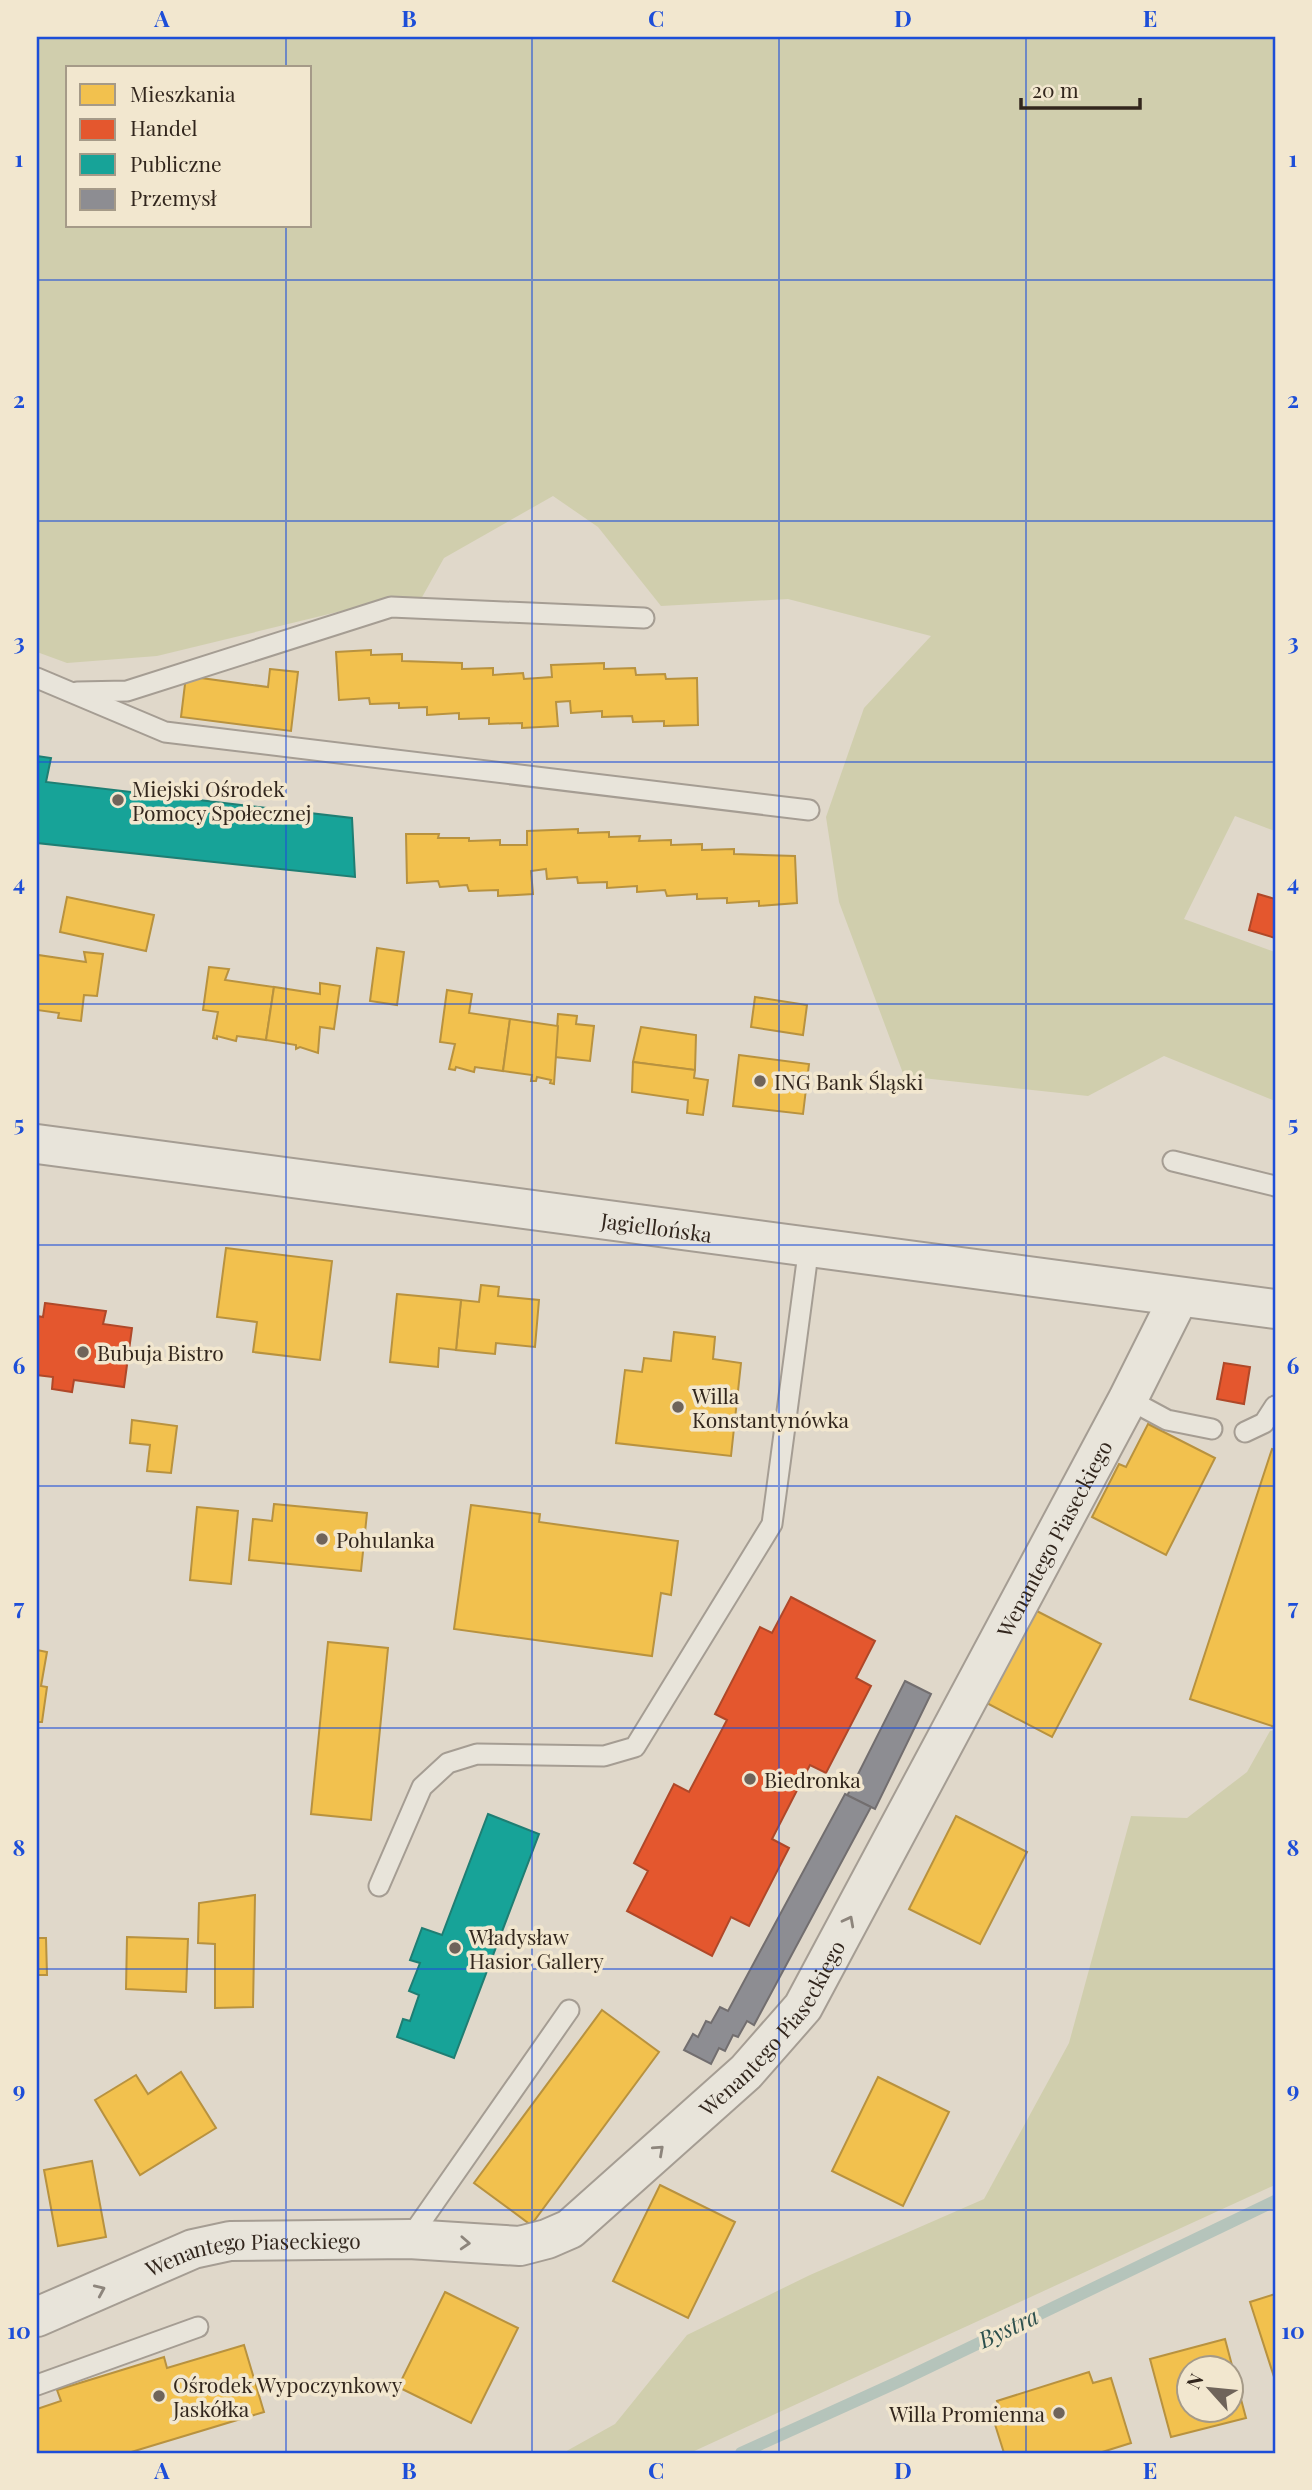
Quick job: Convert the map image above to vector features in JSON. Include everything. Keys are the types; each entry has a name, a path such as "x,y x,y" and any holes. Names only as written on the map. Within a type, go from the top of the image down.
{"street":[{"name":"Jagiellońska","path":"37,1144 1275,1309"},
{"name":"Wenantego Piaseckiego","path":"37,2317 193,2249 230,2241 409,2239 520,2246 547,2239 570,2229 746,2072 803,2007 1128,1399 1178,1297"}],"lane":[{"path":"69,692 127,691 391,607 644,618"},
{"path":"37,678 165,732 809,810"},
{"path":"1173,1161 1275,1185"},
{"path":"379,1886 422,1787 449,1763 477,1754 604,1756 635,1747 772,1524 809,1246"},
{"path":"1128,1399 1167,1420 1212,1429"},
{"path":"1245,1432 1264,1423 1275,1406"},
{"path":"409,2239 569,2010"},
{"path":"37,2385 198,2326"}],"shaded area":[{"path":"37,37 1275,37 1275,831 1235,816 1184,919 1275,952 1275,1101 1164,1056 1088,1096 904,1076 839,902 826,817 864,708 931,636 788,599 661,606 598,527 553,496 444,558 421,599 391,599 157,656 67,663 37,652"},
{"path":"1275,1730 1275,2185 690,2453 563,2453 615,2424 687,2335 810,2275 984,2199 1069,2043 1131,1816 1187,1818 1247,1772 1270,1731"}],"building: Mieszkania":[{"path":"371,650 371,655 402,654 402,661 462,663 462,669 493,668 493,675 523,673 524,679 552,677 551,665 604,663 604,669 635,668 636,675 665,674 666,679 697,678 698,725 664,726 664,721 633,722 632,716 602,717 602,711 571,713 570,701 556,702 558,726 522,728 522,723 489,724 489,718 459,719 459,713 427,715 427,707 399,708 399,703 370,704 369,698 339,700 336,652"},
{"path":"270,669 298,672 291,731 181,717 186,676 268,687"},
{"path":"578,829 578,833 609,832 609,837 640,836 639,841 671,840 671,845 702,844 702,850 734,849 734,854 795,856 797,903 759,906 759,901 727,903 727,898 697,899 697,894 667,896 665,890 637,892 637,886 607,888 607,882 578,883 577,877 547,879 546,869 531,871 533,894 498,896 498,890 469,891 467,885 440,887 438,881 407,883 406,834 439,834 438,838 500,840 500,845 527,845 527,831"},
{"path":"67,897 154,915 146,951 60,932"},
{"path":"377,948 404,952 397,1005 370,1001"},
{"path":"84,952 103,954 97,996 84,995 81,1021 58,1018 59,1013 37,1010 38,955 86,962"},
{"path":"209,967 229,969 225,980 274,987 266,1040 237,1036 236,1041 217,1036 217,1039 213,1038 218,1012 203,1010"},
{"path":"320,983 340,986 334,1029 320,1027 318,1053 300,1047 296,1049 296,1045 266,1040 274,987 320,994"},
{"path":"447,990 472,994 469,1013 510,1019 503,1071 475,1067 474,1072 456,1067 455,1070 449,1069 455,1044 440,1042"},
{"path":"755,997 807,1005 803,1035 751,1027"},
{"path":"558,1014 577,1016 576,1024 594,1026 590,1061 555,1057"},
{"path":"510,1019 558,1026 554,1084 550,1083 551,1080 537,1077 536,1081 531,1081 532,1075 503,1071"},
{"path":"641,1027 696,1035 695,1070 633,1062"},
{"path":"739,1055 809,1064 803,1114 733,1106"},
{"path":"633,1062 695,1070 694,1078 708,1080 703,1115 687,1113 688,1100 632,1092"},
{"path":"226,1248 332,1261 320,1360 253,1352 257,1322 217,1317"},
{"path":"481,1285 499,1287 498,1296 539,1300 535,1347 496,1343 495,1354 456,1350 461,1300 479,1302"},
{"path":"397,1294 461,1300 456,1350 439,1348 438,1367 390,1362"},
{"name":"Willa Konstantynówka","path":"674,1332 715,1337 713,1359 741,1363 731,1456 616,1443 625,1370 642,1372 644,1358 671,1361"},
{"path":"132,1420 177,1426 171,1473 147,1471 150,1445 130,1443"},
{"path":"1148,1424 1215,1458 1166,1555 1092,1517 1119,1464 1126,1467"},
{"path":"1272,1449 1275,1450 1275,1727 1190,1699"},
{"path":"274,1504 367,1513 361,1571 249,1560 253,1519 272,1521"},
{"path":"471,1505 540,1514 539,1522 678,1541 671,1595 661,1593 652,1656 454,1629"},
{"path":"197,1507 238,1511 231,1584 190,1580"},
{"path":"1029,1607 1101,1644 1052,1737 981,1700"},
{"path":"328,1642 388,1648 371,1820 311,1814"},
{"path":"37,1650 47,1652 41,1686 47,1687 42,1722 37,1722"},
{"path":"956,1816 1027,1852 980,1944 909,1909"},
{"path":"255,1895 253,2007 215,2008 215,1944 198,1943 199,1903"},
{"path":"127,1937 188,1939 186,1992 126,1989"},
{"path":"37,1938 46,1938 47,1975 37,1975"},
{"path":"602,2010 659,2052 531,2225 474,2183"},
{"path":"181,2072 216,2128 140,2175 95,2100 136,2075 148,2094"},
{"path":"878,2077 949,2112 903,2206 832,2171"},
{"path":"92,2161 106,2237 58,2246 44,2170"},
{"path":"660,2185 735,2222 688,2318 613,2281"},
{"path":"445,2292 518,2328 471,2423 398,2387"},
{"path":"1275,2294 1275,2380 1250,2302"},
{"path":"1225,2339 1229,2354 1176,2354 1176,2424 1222,2424 1171,2437 1150,2359"},
{"name":"Ośrodek Wypoczynkowy Jaskółka","path":"244,2345 264,2412 128,2453 37,2453 37,2409 61,2401 57,2390 164,2357 167,2368"},
{"name":"Willa Promienna","path":"1089,2372 1093,2383 1111,2378 1131,2443 1099,2453 1004,2453 992,2415 1001,2412 997,2401"}],"building: Handel":[{"path":"1258,894 1275,899 1275,938 1249,930"},
{"name":"Bubuja Bistro","path":"45,1303 106,1311 103,1324 132,1328 124,1387 74,1380 72,1392 52,1389 53,1377 37,1375 37,1316 43,1317"},
{"path":"1224,1363 1250,1367 1244,1404 1217,1399"},
{"name":"Biedronka","path":"791,1597 875,1641 856,1678 871,1686 826,1773 810,1765 772,1839 789,1848 749,1926 731,1917 712,1956 627,1911 648,1871 634,1863 674,1784 689,1792 727,1720 715,1714 760,1627 772,1633"}],"building: Publiczne":[{"name":"Miejski Ośrodek Pomocy Społecznej","path":"37,756 51,758 46,782 352,818 355,877 37,843"},
{"name":"Władysław Hasior Gallery","path":"488,1814 539,1834 454,2058 397,2037 403,2019 410,2021 419,1995 409,1991 420,1963 410,1960 422,1928 442,1935"}],"building: Przemysł":[{"path":"905,1681 931,1694 875,1809 847,1796"},
{"path":"845,1794 871,1807 754,2025 747,2021 738,2037 733,2035 725,2051 719,2048 711,2064 684,2050 693,2034 698,2037 706,2021 711,2023 720,2007 728,2011"}],"waterway":[{"name":"Bystra","path":"741,2453 900,2381 1275,2201"}],"place":[{"name":"Miejski Ośrodek Pomocy Społecznej","path":"118,800"},
{"name":"ING Bank Śląski","path":"760,1081"},
{"name":"Bubuja Bistro","path":"83,1352"},
{"name":"Willa Konstantynówka","path":"678,1407"},
{"name":"Pohulanka","path":"322,1539"},
{"name":"Biedronka","path":"750,1779"},
{"name":"Władysław Hasior Gallery","path":"455,1948"},
{"name":"Ośrodek Wypoczynkowy Jaskółka","path":"159,2396"},
{"name":"Willa Promienna","path":"1059,2413"}]}
